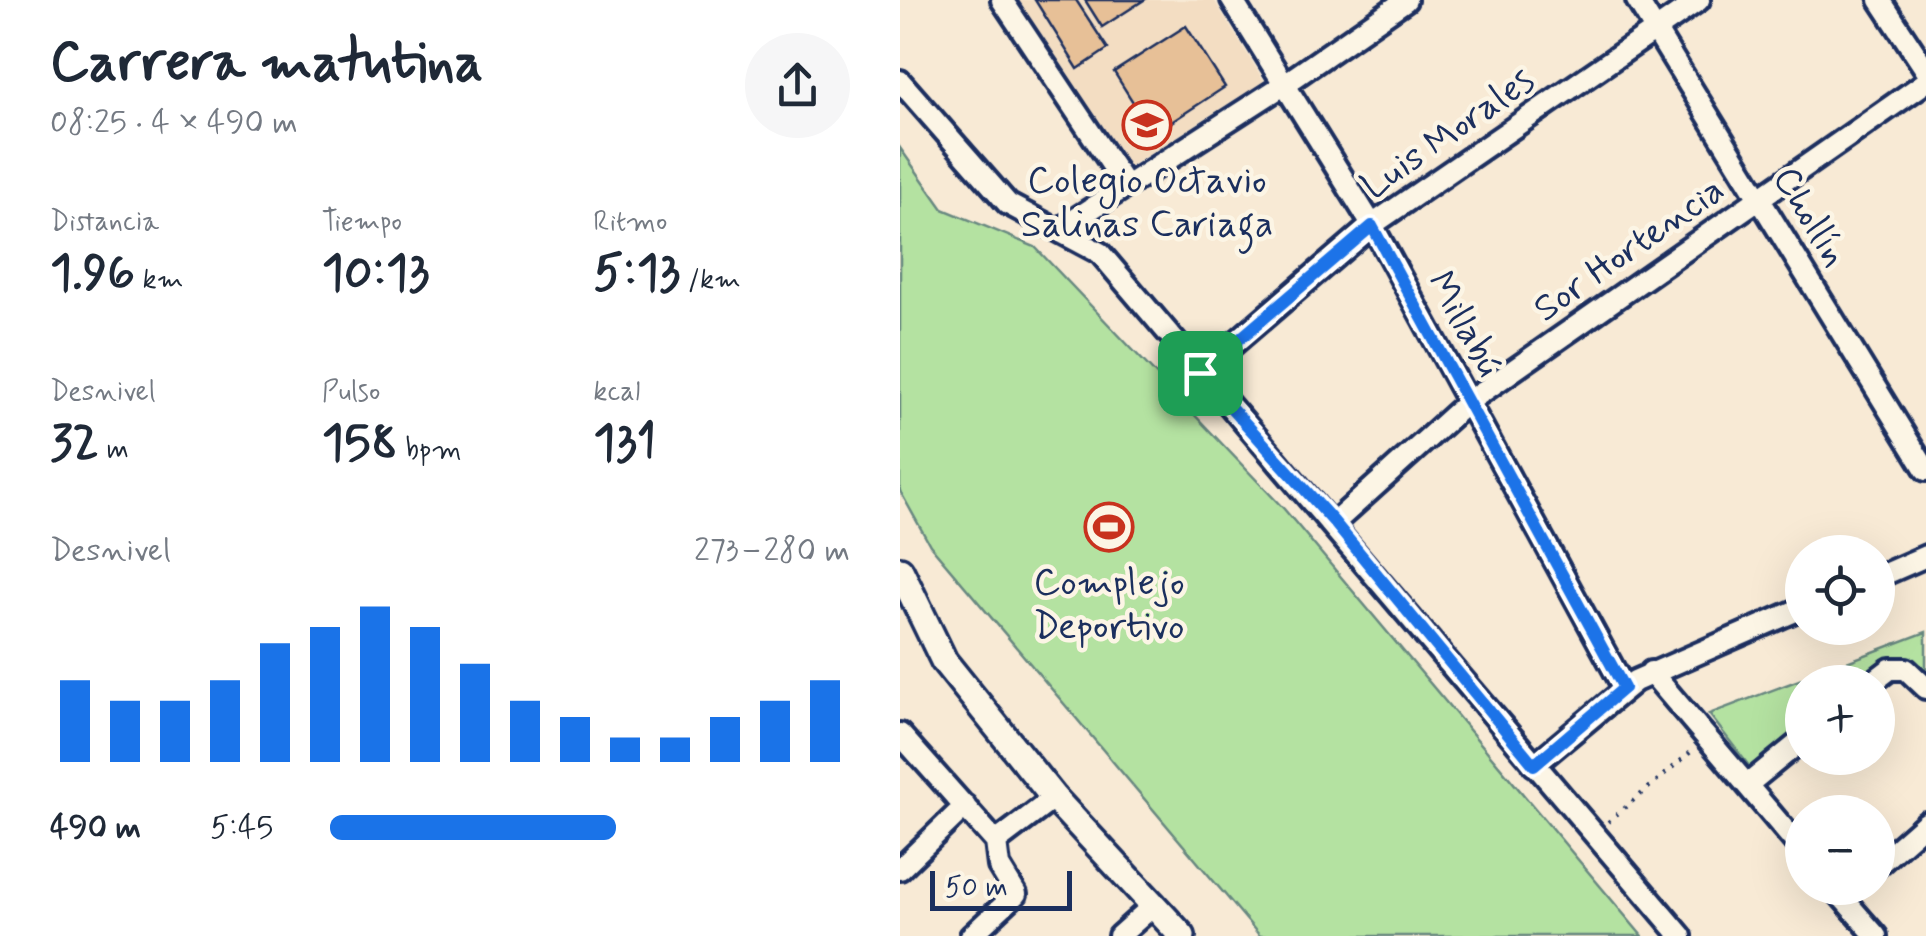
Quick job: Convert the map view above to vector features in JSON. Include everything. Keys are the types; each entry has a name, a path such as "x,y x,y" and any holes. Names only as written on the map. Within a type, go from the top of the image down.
{"street":[{"path":"1002,0 1126,186"},
{"name":"Millabú","path":"1232,0 1372,226 1624,688"},
{"path":"1060,228 1284,84 1406,0"},
{"name":"Chollín","path":"1637,0 1926,470"},
{"name":"Luis Morales","path":"1200,373 1372,226 1699,0"},
{"path":"1880,0 1926,70"},
{"path":"900,81 1008,204 1060,228 1100,253 1200,373 1334,522 1534,765 1682,936"},
{"name":"Sor Hortencia","path":"1334,522 1468,402 1926,82"},
{"path":"1895,569 1926,556"},
{"path":"900,570 944,661 1054,798 1182,936"},
{"path":"1534,765 1624,688 1650,672 1785,615"},
{"path":"1895,670 1906,669 1926,688"},
{"path":"1650,672 1785,830"},
{"path":"900,734 996,842 998,866 1016,894 971,936"},
{"path":"1747,785 1785,754"},
{"path":"996,842 1054,798"},
{"path":"900,869 965,806"},
{"path":"1895,850 1926,823"},
{"path":"1119,936 1156,904"},
{"path":"1854,905 1876,936"}],"path":[{"path":"1594,835 1707,738"}],"shaded area":[{"name":"Colegio Octavio Salinas Cariaga","path":"1018,0 1214,0 1264,81 1127,168"}],"green space":[{"name":"Complejo Deportivo","path":"900,148 943,209 1035,247 1284,509 1642,936 1260,936 930,545 900,491"},
{"path":"1926,632 1926,682 1886,662 1839,665 1895,645"},
{"path":"1785,685 1785,744 1753,771 1709,714"}],"building":[{"path":"1035,0 1076,0 1108,49 1078,69"},
{"path":"1085,0 1144,0 1102,27"},
{"path":"1186,26 1225,87 1153,134 1114,72"}],"place":[{"name":"Colegio Octavio Salinas Cariaga","path":"1147,125"},
{"name":"Complejo Deportivo","path":"1109,527"}],"route":[{"path":"1372,226 1624,688 1534,765 1334,522 1200,373 1372,226"}]}
